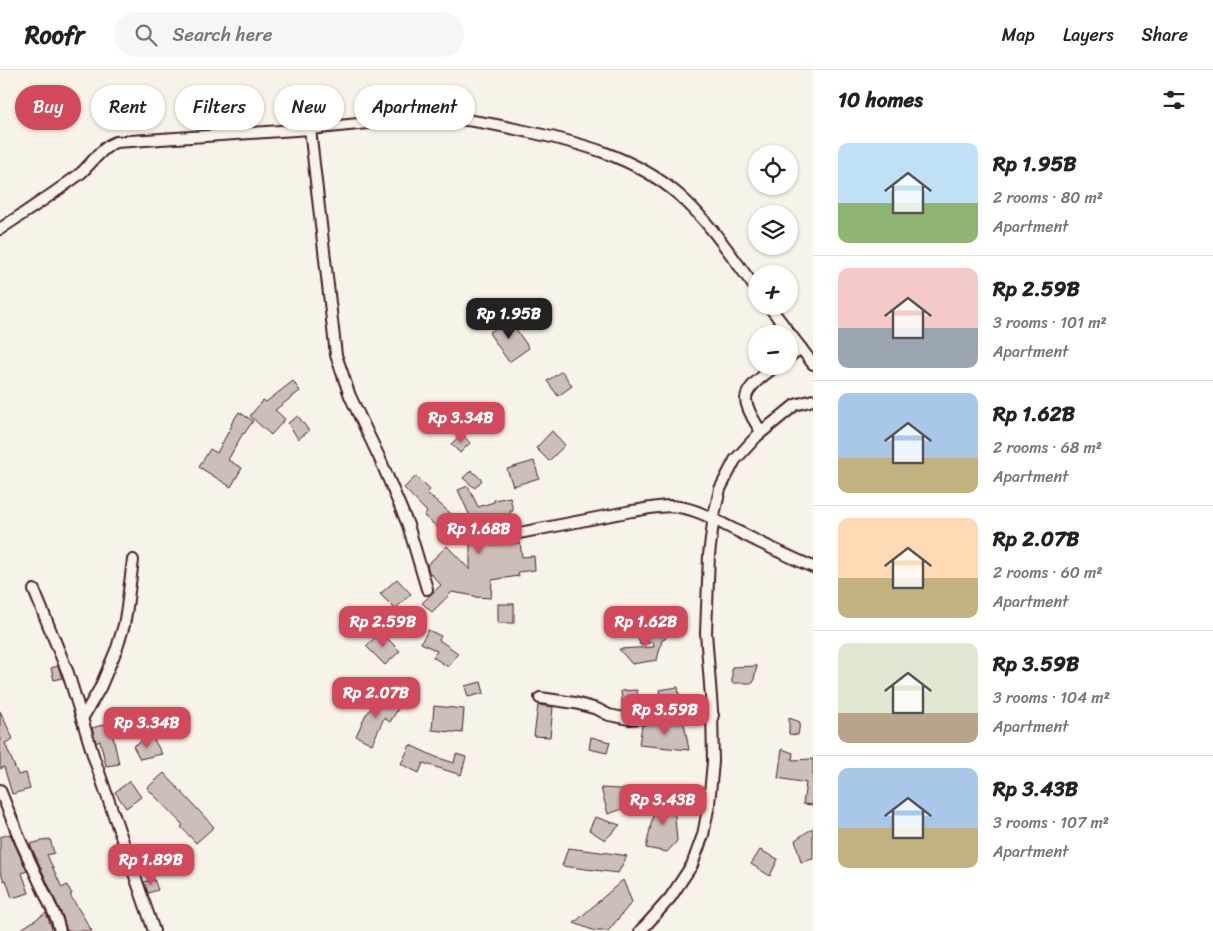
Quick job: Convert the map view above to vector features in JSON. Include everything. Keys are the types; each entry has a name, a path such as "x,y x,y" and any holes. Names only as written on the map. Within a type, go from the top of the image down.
{"street":[{"path":"344,126 426,117 474,120 593,148 622,158 646,171 679,195 702,218 748,278"},
{"path":"0,229 55,192 81,172 108,146 116,142 310,130 336,356 350,396 380,459 408,525 427,589"},
{"path":"776,315 813,364"},
{"path":"761,432 750,412 746,399 747,394 765,375"},
{"path":"640,931 670,898 692,865 703,835 709,804 713,762 713,715 706,633 709,555 720,489 735,460 761,432 795,405 813,400"},
{"path":"494,538 653,508 676,506 689,509 714,520 782,554 813,567"},
{"path":"82,719 100,688 117,648 124,625 133,560"},
{"path":"34,590 68,673 97,766 154,931"},
{"path":"540,698 575,703 597,709 609,715 629,719 713,715"},
{"path":"0,790 21,842 57,920 60,931"}],"building":[{"path":"509,319 529,348 509,362 489,333"},
{"path":"562,371 572,386 558,396 547,381"},
{"path":"293,381 300,391 275,410 285,419 271,435 250,416 263,400 266,402"},
{"path":"239,412 253,421 243,433 228,460 242,468 231,487 199,467 210,449 217,453"},
{"path":"298,416 309,431 298,439 288,423"},
{"path":"552,431 565,445 549,461 536,448"},
{"path":"462,434 470,443 460,453 451,444"},
{"path":"534,461 539,478 513,486 507,469"},
{"path":"471,470 482,480 475,488 463,478"},
{"path":"416,476 430,490 427,493 456,518 443,532 424,516 427,512 404,488"},
{"path":"468,486 478,507 494,502 494,500 510,497 513,511 510,511 513,527 490,533 487,536 487,540 492,545 516,541 516,543 520,543 522,557 534,556 535,570 518,572 519,576 492,580 491,598 452,592 432,612 422,603 441,585 429,572 427,565 447,546 470,570 470,542 474,542 471,532 481,540 458,490"},
{"path":"397,579 411,594 395,609 380,594"},
{"path":"498,604 514,604 514,623 498,623"},
{"path":"670,629 665,639 662,640 657,660 632,664 619,649 654,647 653,642 640,645 638,637"},
{"path":"428,630 441,636 439,640 458,653 448,667 433,657 437,651 421,643"},
{"path":"381,632 400,651 385,665 366,646"},
{"path":"58,666 62,678 54,680 51,668"},
{"path":"757,666 753,683 732,683 732,667"},
{"path":"481,682 484,693 468,697 465,686"},
{"path":"678,687 681,709 664,710 659,690"},
{"path":"637,690 639,710 623,711 621,691"},
{"path":"379,696 398,709 390,722 384,718 372,744 356,736 366,714"},
{"path":"538,705 553,707 550,737 534,736"},
{"path":"434,706 464,709 462,733 432,730"},
{"path":"0,711 13,739 5,743 18,775 26,773 30,789 12,794 4,767 0,769"},
{"path":"789,718 800,722 798,735 789,734"},
{"path":"110,723 119,764 106,766 100,741 96,743 92,728"},
{"path":"684,723 689,750 639,745 642,725"},
{"path":"152,736 162,754 140,759 133,746"},
{"path":"591,737 610,742 607,753 589,749"},
{"path":"410,745 454,763 456,754 466,757 461,775 423,763 419,773 401,764"},
{"path":"782,749 793,753 792,760 813,759 813,805 803,804 806,783 778,778"},
{"path":"164,773 214,827 196,843 181,827 183,825 147,788"},
{"path":"130,781 141,797 126,808 115,792"},
{"path":"601,788 636,790 637,804 608,814"},
{"path":"673,795 677,841 667,852 646,848 656,801"},
{"path":"595,817 620,825 605,840 589,830"},
{"path":"813,828 813,859 801,862 795,840"},
{"path":"10,834 27,871 22,873 29,893 12,898 6,880 4,881 0,871 0,837"},
{"path":"50,839 54,853 47,855 62,888 67,885 72,894 70,895 92,931 67,931 63,917 30,844"},
{"path":"568,848 627,856 618,873 562,866"},
{"path":"760,850 778,859 770,876 751,864"},
{"path":"154,879 158,890 148,893 144,882"},
{"path":"623,880 632,902 608,931 595,931 574,923"},
{"path":"46,913 53,931 18,931"}]}
